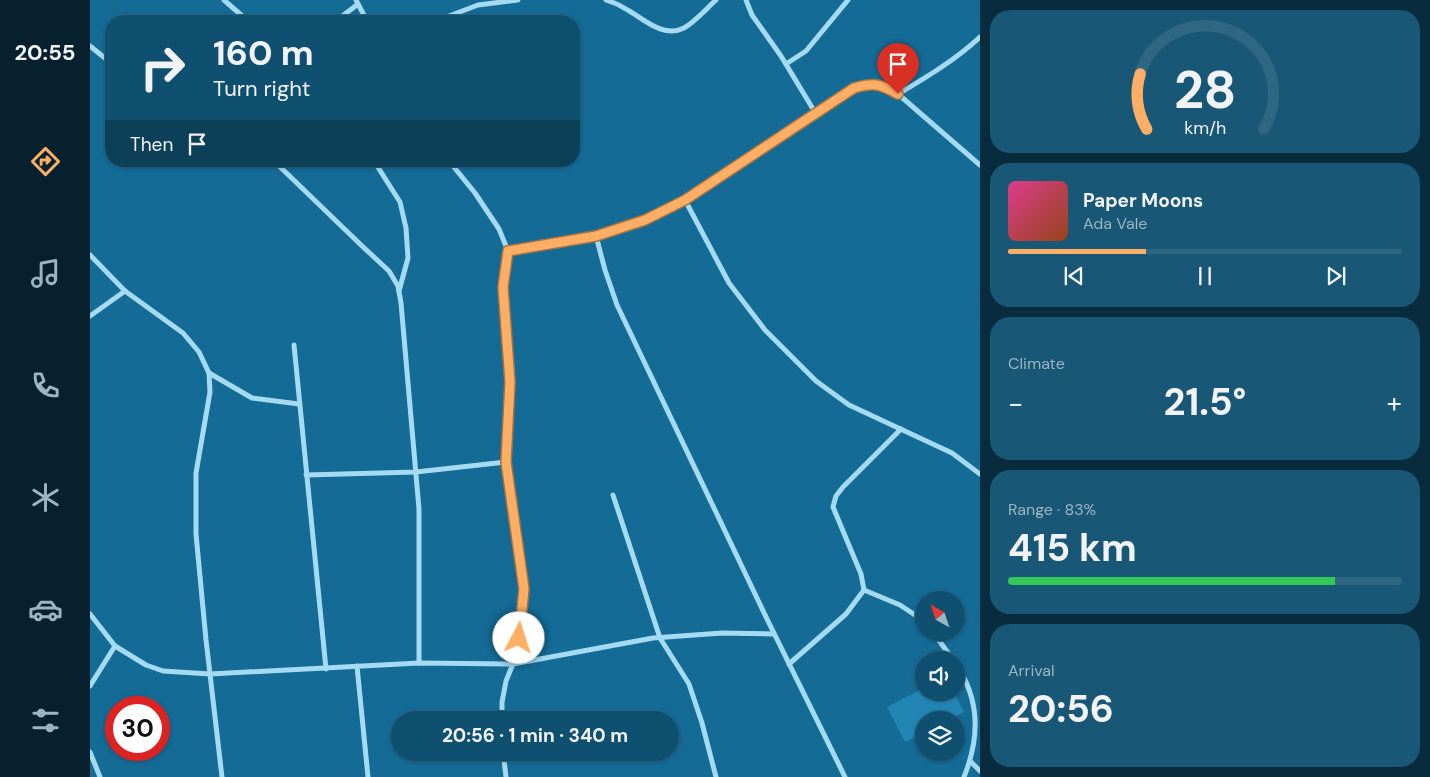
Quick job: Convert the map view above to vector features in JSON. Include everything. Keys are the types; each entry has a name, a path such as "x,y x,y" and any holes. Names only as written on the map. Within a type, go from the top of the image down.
{"street":[{"path":"224,0 241,15"},
{"path":"452,15 478,5 518,0"},
{"path":"606,0 667,31 681,29 691,23 716,0"},
{"path":"746,0 752,15 786,64 816,114"},
{"path":"786,64 806,51 848,0"},
{"path":"343,15 357,2 364,15"},
{"path":"898,94 940,70 965,52 980,37"},
{"path":"90,46 105,58"},
{"path":"508,251 596,236 645,220 685,200 854,88 869,84 880,85 898,94 980,165"},
{"path":"280,167 389,271 399,292 419,510 419,663"},
{"path":"378,167 400,202 406,228 408,258 399,292"},
{"path":"454,167 475,192 499,229 508,251 503,287 510,382 506,462 524,589 519,638 513,664 506,681 502,711"},
{"path":"685,200 729,283 764,330 816,381 849,405 952,453 979,472"},
{"path":"596,236 617,305 774,634 845,777"},
{"path":"90,255 125,291 183,334 199,352 209,373 210,392 196,473 196,534 222,777"},
{"path":"90,316 125,291"},
{"path":"294,345 326,669"},
{"path":"209,373 252,398 300,404"},
{"path":"864,590 858,566 833,507 836,496 842,487 901,429"},
{"path":"306,475 416,472 506,462"},
{"path":"613,495 660,638 689,684 702,723 716,777"},
{"path":"864,590 900,605 915,615"},
{"path":"790,664 846,614 864,590"},
{"path":"90,614 114,646 146,665 163,671 210,674 419,663 513,664 660,638 722,633 774,634"},
{"path":"90,686 114,646"},
{"path":"357,666 368,777"},
{"path":"964,777 971,762 978,726 976,703 965,676"},
{"path":"90,752 100,777"},
{"path":"505,761 506,777"},
{"path":"971,762 980,770"}],"building":[{"path":"915,693 915,701 958,701 964,711 915,711 915,737 905,742 887,707"}],"route":[{"path":"519,638 524,589 506,462 510,382 503,287 508,251 596,236 645,220 685,200 854,88 869,84 880,85 898,94"}]}
